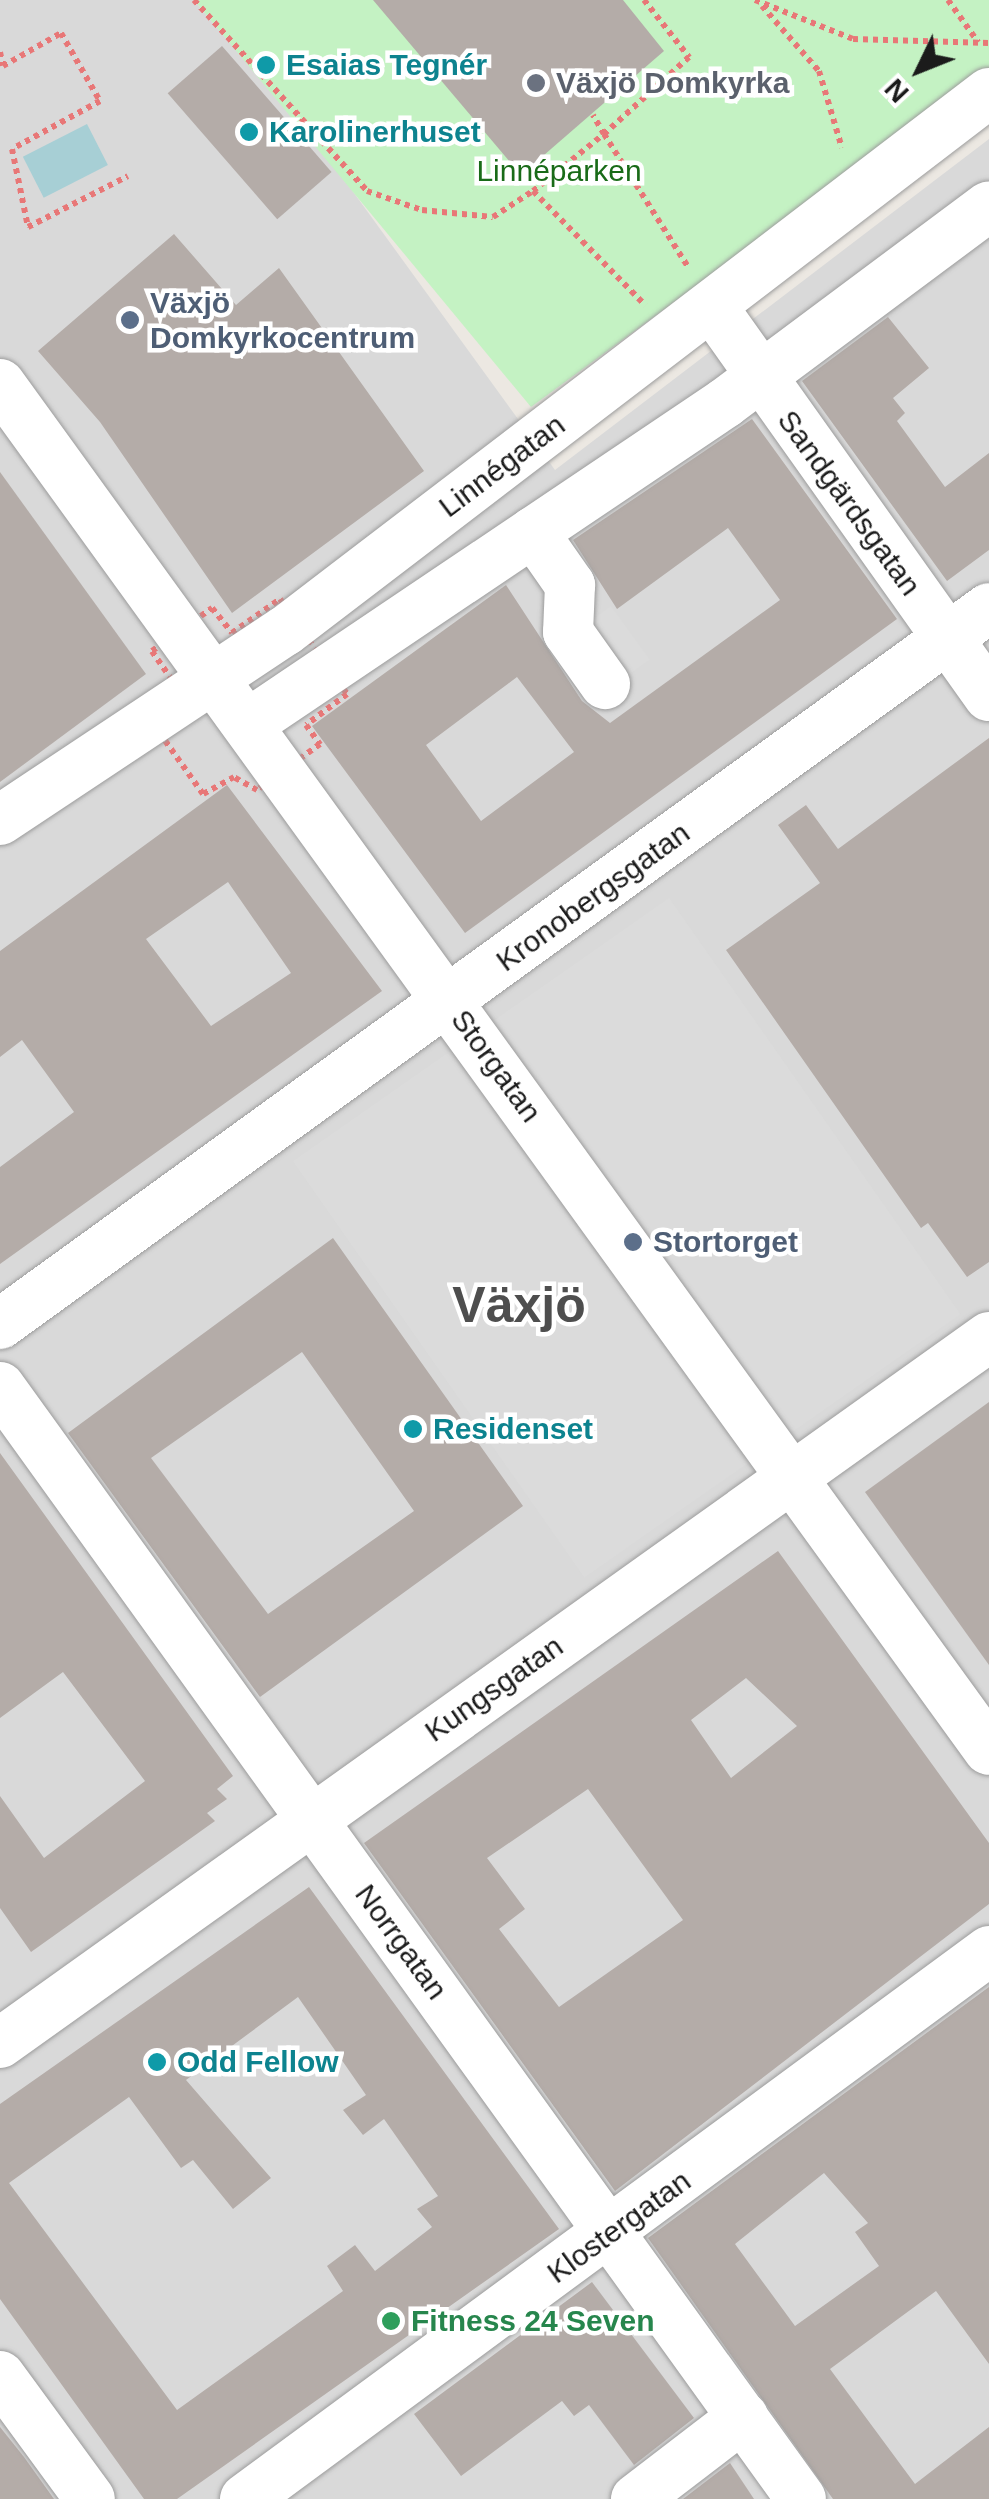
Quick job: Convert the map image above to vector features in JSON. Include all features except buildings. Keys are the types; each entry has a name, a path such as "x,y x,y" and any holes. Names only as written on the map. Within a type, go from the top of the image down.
{"street":[{"name":"Linnégatan","path":"0,820 215,680 694,321 989,92"},
{"path":"248,724 758,378 989,206"},
{"name":"Sandgärdsgatan","path":"694,321 758,378 989,696"},
{"name":"Storgatan","path":"0,384 989,1750"},
{"path":"533,532 570,585 568,632 605,684"},
{"name":"Kronobergsgatan","path":"0,1324 989,608"},
{"name":"Kungsgatan","path":"0,2043 989,1337"},
{"name":"Norrgatan","path":"0,1386 801,2499"},
{"name":"Klostergatan","path":"245,2499 611,2234 989,1951"},
{"path":"0,2376 90,2499"},
{"path":"636,2499 743,2418"}],"path":[{"path":"194,0 367,191 422,210 493,217 533,191 604,134 689,56 644,0"},
{"path":"948,0 978,44"},
{"path":"756,1 853,38 989,43"},
{"path":"756,1 819,71 832,101 843,140 831,215"},
{"path":"0,52 3,66 61,34 100,101 12,150 28,227 128,176"},
{"path":"592,115 694,321"},
{"path":"533,191 694,321"}],"shaded area":[{"path":"0,0 194,0 346,182 555,470 989,139 989,2499 0,2499"},
{"path":"611,606 650,659 623,679 584,625"},
{"name":"Stortorget","path":"669,898 960,1314 584,1577 293,1161"}],"green space":[{"name":"Linnéparken","path":"194,0 989,0 989,71 531,407"}],"water":[{"path":"87,124 108,165 44,198 23,157"}],"place":[{"name":"Esaias Tegnér","path":"266,65"},
{"name":"Växjö Domkyrka","path":"536,83"},
{"name":"Karolinerhuset","path":"249,132"},
{"name":"Växjö Domkyrkocentrum","path":"130,320"},
{"name":"Stortorget","path":"633,1242"},
{"name":"Residenset","path":"413,1429"},
{"name":"Odd Fellow","path":"157,2062"},
{"name":"Fitness 24 Seven","path":"391,2321"}],"district":[{"name":"Växjö","path":"519,1306"}]}
